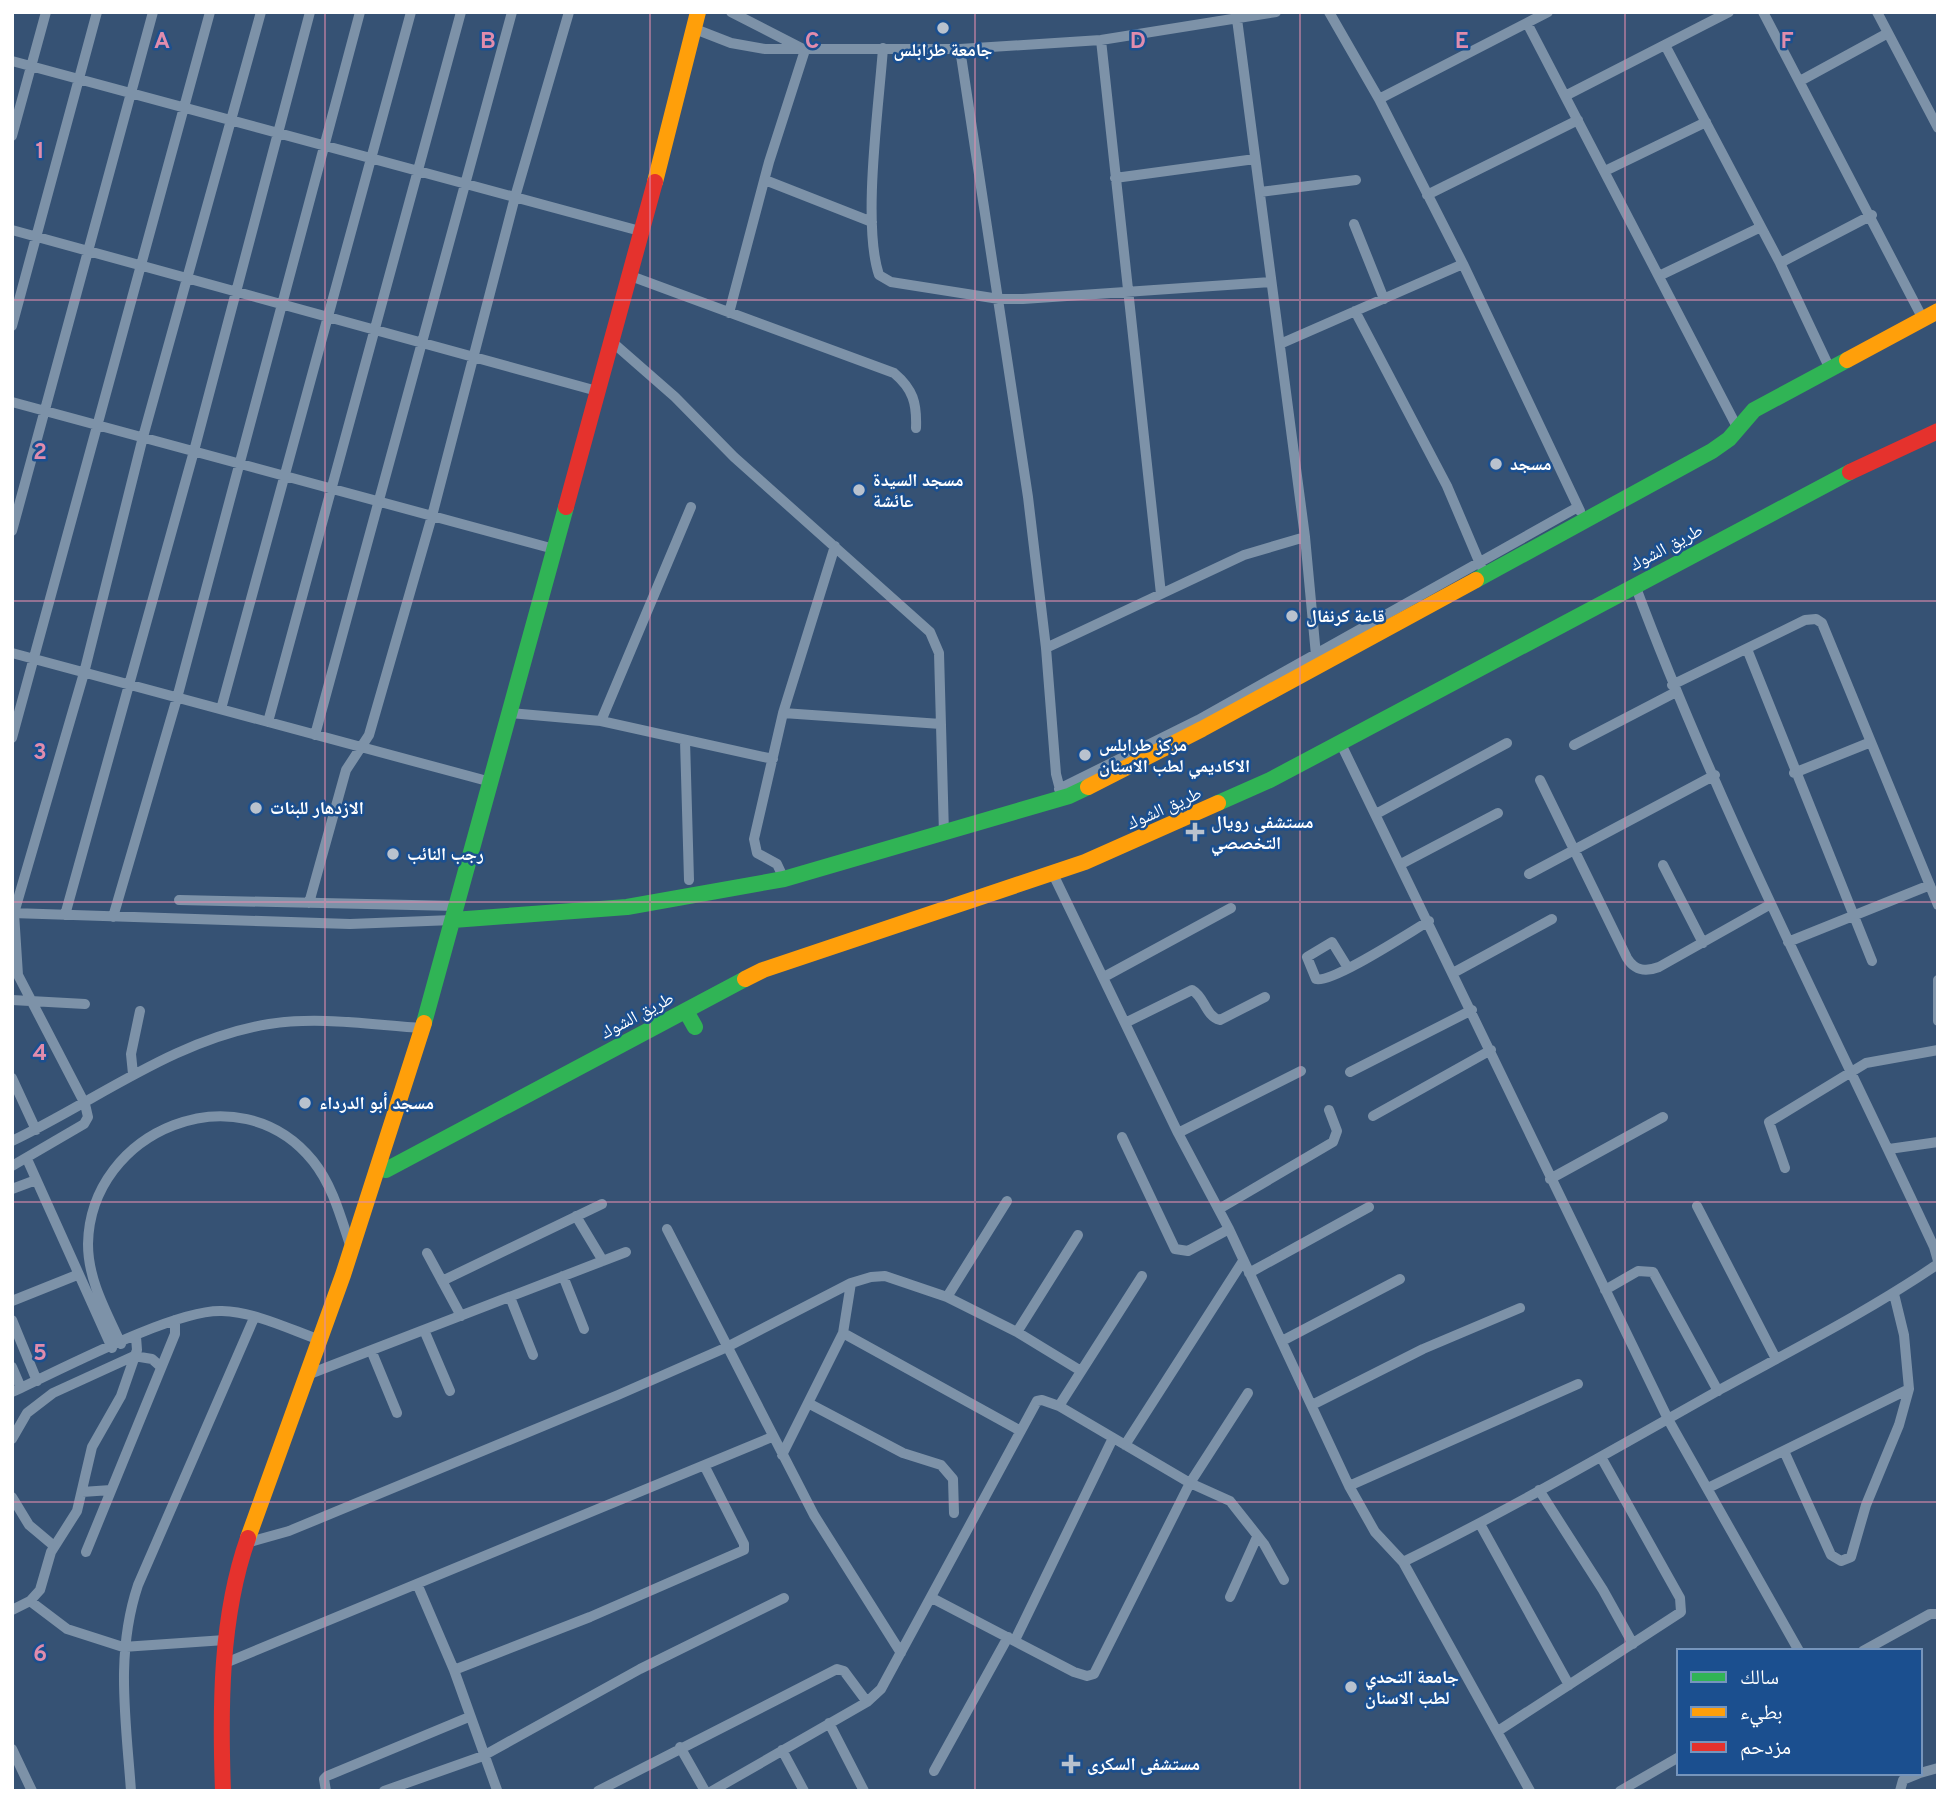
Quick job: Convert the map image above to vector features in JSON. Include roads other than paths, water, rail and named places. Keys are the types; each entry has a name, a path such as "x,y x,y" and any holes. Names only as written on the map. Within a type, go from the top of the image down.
{"main road":[{"path":"343,1275 360,1248 402,1089 412,1068 696,20"},
{"path":"455,913 627,907 784,879 944,834 1110,777 1316,659 1581,513 1717,447 1754,410 1930,315"},
{"name":"طريق الشوك","path":"383,1169 403,1163 477,1119 748,976 783,962 1054,874 1148,837 1341,744 1843,475 1937,434"},
{"path":"686,1011 695,1027"},
{"path":"223,1791 220,1718 225,1640 246,1543 351,1248 383,1169"}],"street":[{"path":"12,136 46,12"},
{"path":"12,326 97,12"},
{"path":"12,531 153,12"},
{"path":"12,738 210,12"},
{"path":"12,1166 58,1136 84,1124 88,1113 18,975 13,913 84,673 143,438 261,12"},
{"path":"65,915 194,451 234,291 310,12"},
{"path":"113,917 177,698 237,463 360,12"},
{"path":"221,709 411,12"},
{"path":"268,722 461,12"},
{"path":"315,735 512,12"},
{"path":"309,903 346,770 369,735 432,516 515,197 569,12"},
{"path":"731,12 805,50"},
{"path":"696,20 746,47 805,50 960,49 1101,40 1276,12"},
{"path":"1329,12 1378,99 1463,264 1581,513"},
{"path":"1378,99 1548,12"},
{"path":"1565,96 1729,12"},
{"path":"1763,12 1872,215 1930,315"},
{"path":"1877,12 1938,128"},
{"path":"1237,19 1305,537 1316,659"},
{"path":"1527,23 1661,275 1737,427"},
{"path":"1800,81 1888,33"},
{"path":"1101,40 1161,594"},
{"path":"1665,45 1780,263 1830,369"},
{"path":"883,48 872,222 874,262 879,275 891,282 999,299 1271,282"},
{"path":"960,49 1028,497 1061,793"},
{"path":"729,313 765,180 805,50"},
{"path":"12,61 640,231"},
{"path":"1427,195 1578,120"},
{"path":"1605,171 1706,122"},
{"path":"1115,178 1255,159"},
{"path":"765,180 872,222"},
{"path":"1259,192 1356,180"},
{"path":"1780,263 1872,215"},
{"path":"1354,224 1384,299"},
{"path":"1661,275 1761,227"},
{"path":"12,230 597,391"},
{"path":"1280,344 1463,264"},
{"path":"628,275 894,373 907,384 914,396 916,428"},
{"path":"1355,312 1447,486 1482,568"},
{"path":"611,341 935,639 939,653 944,834"},
{"path":"12,402 554,548"},
{"path":"601,721 691,507"},
{"path":"1046,648 1244,555 1305,537"},
{"path":"784,879 777,863 757,853 753,842 783,713 835,546"},
{"path":"1403,1562 1480,1524 1669,1420 1894,1294 1938,1263 1936,1247 1852,1070 1818,1009 1674,689 1635,585"},
{"path":"1574,745 1747,649 1805,620 1819,621 1824,626 1938,905"},
{"path":"1747,649 1794,773 1872,961"},
{"path":"12,653 491,782"},
{"path":"510,713 601,721 773,759"},
{"path":"783,713 941,724"},
{"path":"685,740 689,880"},
{"path":"1794,773 1871,742"},
{"path":"1376,814 1507,743"},
{"path":"1341,744 1669,1420 1798,1649"},
{"path":"1529,874 1715,775"},
{"path":"1540,780 1627,958 1636,968 1651,970 1771,904"},
{"path":"1401,864 1498,813"},
{"path":"1663,865 1703,943"},
{"path":"1054,874 1178,1133 1229,1229 1349,1486 1375,1532 1403,1562 1530,1791"},
{"path":"1788,942 1930,885"},
{"path":"179,900 309,903 455,913"},
{"path":"1104,977 1231,908"},
{"path":"13,913 350,924 455,913"},
{"path":"1453,972 1552,919"},
{"path":"1348,968 1429,921"},
{"path":"1938,980 1938,1021"},
{"path":"1125,1023 1192,990 1199,994 1211,1016 1220,1020 1265,997"},
{"path":"12,1000 85,1004"},
{"path":"1350,1072 1472,1010"},
{"path":"133,1074 131,1054 140,1011"},
{"path":"12,1141 85,1104 133,1074 222,1035 271,1023 321,1021 423,1028"},
{"path":"1373,1116 1490,1050"},
{"path":"1785,1168 1769,1122 1852,1070 1883,1058 1938,1051"},
{"path":"1178,1133 1301,1071"},
{"path":"12,1078 36,1130"},
{"path":"1219,1209 1333,1142 1337,1131 1329,1110"},
{"path":"116,1346 90,1270 88,1247 92,1215 103,1186 125,1155 174,1124 217,1116 239,1118 260,1124 296,1144 324,1175 351,1248"},
{"path":"1550,1179 1663,1117"},
{"path":"1122,1138 1175,1249 1188,1251 1229,1229"},
{"path":"1889,1149 1938,1142"},
{"path":"26,1159 77,1275 116,1346"},
{"path":"12,1189 36,1180"},
{"path":"947,1297 1007,1201"},
{"path":"442,1281 603,1204"},
{"path":"1697,1206 1776,1359"},
{"path":"1249,1273 1369,1207"},
{"path":"576,1216 603,1261"},
{"path":"667,1228 725,1348 814,1515 901,1653"},
{"path":"1017,1332 1078,1235"},
{"path":"307,1375 626,1252"},
{"path":"427,1253 461,1316"},
{"path":"1125,1445 1243,1261"},
{"path":"1605,1290 1638,1270 1653,1272 1718,1391"},
{"path":"12,1286 15,1299 77,1275"},
{"path":"563,1276 584,1329"},
{"path":"246,1543 289,1531 725,1348 850,1283 871,1277 885,1276 947,1297 1017,1332 1081,1370"},
{"path":"1059,1406 1142,1276"},
{"path":"1282,1341 1400,1279"},
{"path":"782,1455 843,1333 850,1283"},
{"path":"1784,1451 1831,1555 1841,1561 1851,1557 1866,1505 1899,1425 1909,1390 1904,1335 1894,1294"},
{"path":"510,1297 533,1355"},
{"path":"1312,1405 1440,1341 1520,1308"},
{"path":"13,1372 16,1390 175,1320 209,1311 236,1312 320,1340"},
{"path":"131,1791 123,1647 127,1616 254,1318"},
{"path":"12,1320 37,1381"},
{"path":"86,1552 175,1334 175,1320"},
{"path":"425,1330 450,1391"},
{"path":"843,1333 1019,1430"},
{"path":"12,1610 30,1601 43,1584 54,1546 71,1523 95,1439 121,1395 134,1356 136,1337"},
{"path":"371,1350 397,1413"},
{"path":"12,1438 27,1413 43,1399 134,1356 152,1359 161,1367"},
{"path":"1349,1486 1578,1384"},
{"path":"1708,1488 1909,1390"},
{"path":"932,1598 1074,1672 1087,1676 1094,1674 1190,1483 1248,1393"},
{"path":"712,1791 867,1702 881,1689 932,1598 1019,1430 1037,1401 1042,1399 1059,1406 1190,1483 1230,1500 1265,1544 1284,1580"},
{"path":"808,1403 903,1453 941,1465 953,1479 954,1513"},
{"path":"223,1664 418,1586 772,1437"},
{"path":"934,1771 1011,1638 1113,1437"},
{"path":"1498,1731 1676,1617 1682,1605 1642,1526 1601,1457"},
{"path":"454,1670 590,1617 744,1550 744,1544 705,1467"},
{"path":"82,1492 111,1490"},
{"path":"1539,1490 1603,1590 1633,1644"},
{"path":"12,1497 29,1525 54,1546"},
{"path":"1480,1524 1569,1685"},
{"path":"1230,1597 1257,1537"},
{"path":"418,1586 454,1670 497,1790"},
{"path":"384,1791 483,1756 640,1669 784,1598"},
{"path":"30,1601 68,1629 123,1647 225,1640"},
{"path":"1867,1649 1930,1614 1938,1614"},
{"path":"598,1791 837,1668 844,1671 867,1702"},
{"path":"326,1791 324,1779 327,1776 469,1717"},
{"path":"829,1723 864,1791"},
{"path":"680,1747 705,1791"},
{"path":"12,1749 32,1791"},
{"path":"782,1751 804,1791"},
{"path":"1620,1791 1677,1758"},
{"path":"1900,1791 1903,1780 1915,1775"}],"place":[{"name":"جامعة طرابلس","path":"943,28"},
{"name":"مسجد","path":"1496,464"},
{"name":"مسجد السيدة عائشة","path":"859,490"},
{"name":"قاعة كرنفال","path":"1292,616"},
{"name":"مركز طرابلس الاكاديمي لطب الاسنان","path":"1085,755"},
{"name":"الازدهار للبنات","path":"256,808"},
{"name":"مستشفى رويال التخصصي","path":"1195,832"},
{"name":"رجب النائب","path":"393,854"},
{"name":"مسجد أبو الدرداء","path":"305,1103"},
{"name":"جامعة التحدي لطب الاسنان","path":"1351,1687"},
{"name":"مستشفى السكرى","path":"1071,1764"}]}
